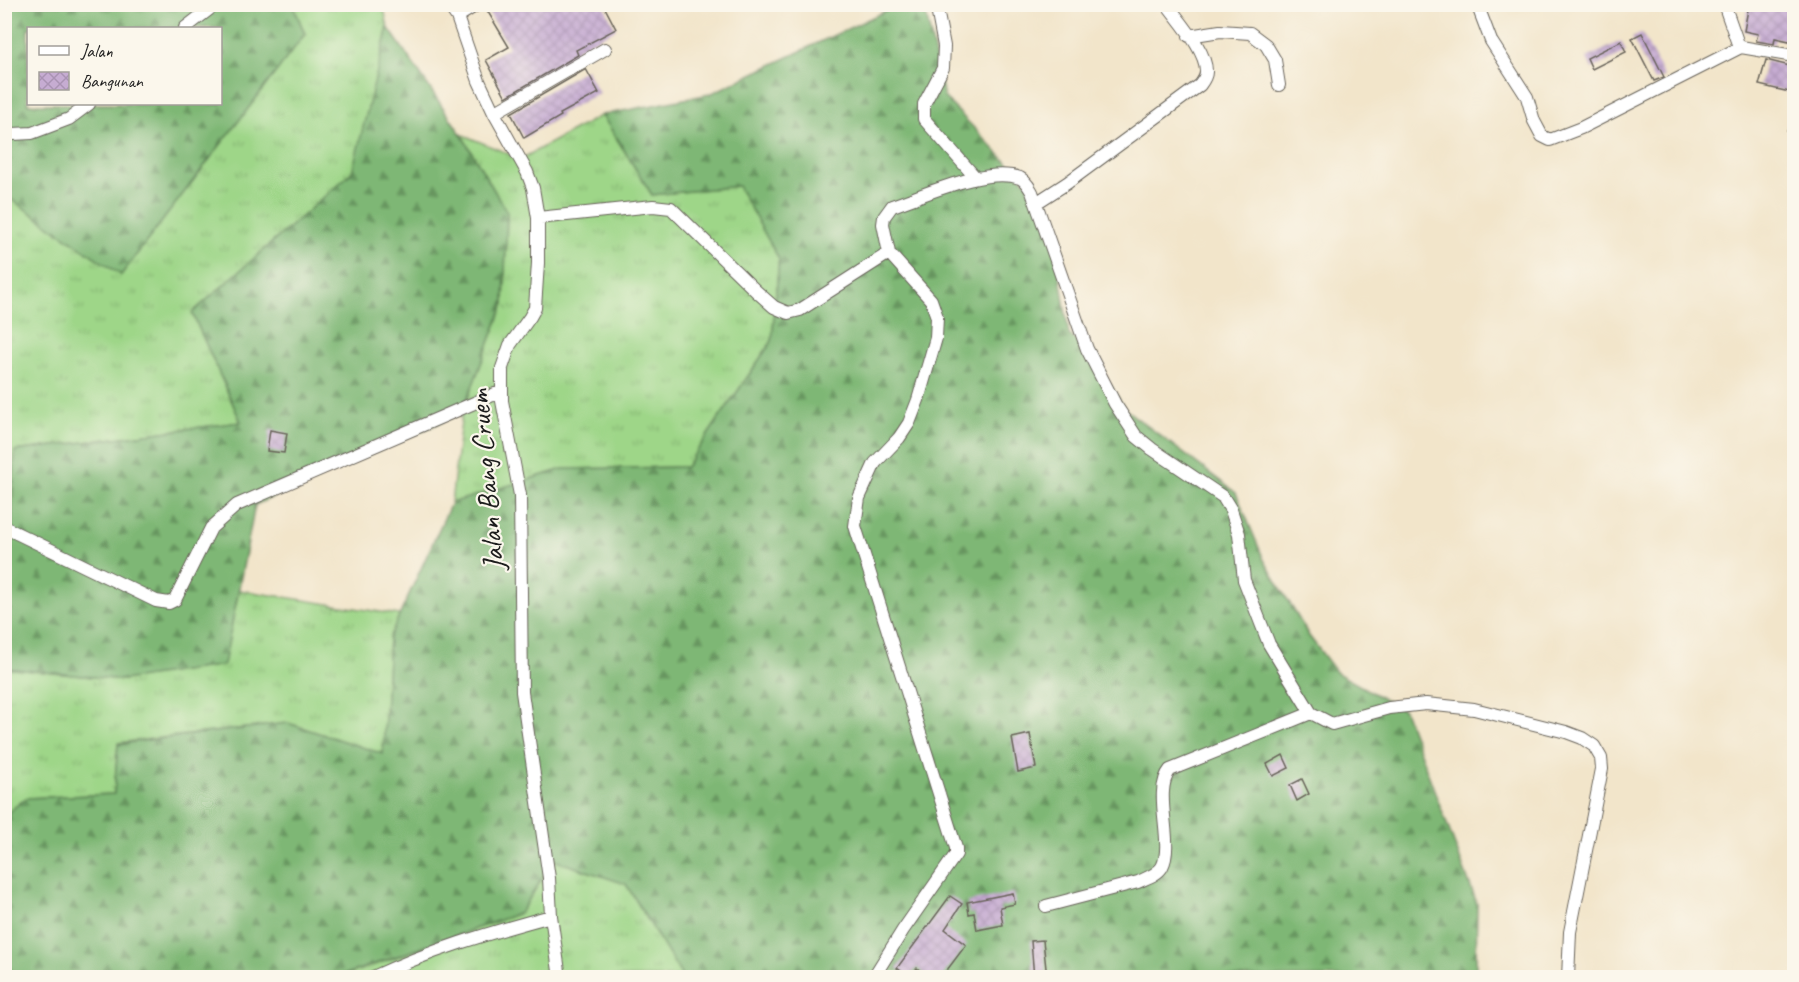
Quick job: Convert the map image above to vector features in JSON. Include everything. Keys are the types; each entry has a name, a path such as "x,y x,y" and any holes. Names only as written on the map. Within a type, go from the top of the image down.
{"street":[{"path":"186,27 216,4"},
{"name":"Jalan Bang Cruem","path":"448,4 457,17 479,81 494,113 527,172 538,218 535,308 510,345 502,368 502,401 520,495 522,692 549,878 551,916 560,978"},
{"path":"457,17 478,4"},
{"path":"936,4 944,45 943,68 924,104 924,119 933,132 975,177"},
{"path":"1036,203 1067,183 1200,85 1206,75 1206,65 1201,51 1167,4"},
{"path":"1477,4 1491,41 1527,98 1534,121 1542,136 1550,140 1581,128 1741,47 1794,56"},
{"path":"1724,4 1741,47"},
{"path":"1189,36 1220,31 1250,33 1266,45 1275,60 1279,85"},
{"path":"494,113 605,49"},
{"path":"4,128 13,134 32,133 69,119 88,105"},
{"path":"873,978 956,854 855,526 859,498 875,463 909,423 936,338 938,317 931,300 890,253 883,224 884,217 892,206 975,177 998,175 1021,178 1029,185 1087,349 1115,404 1136,436 1223,497 1231,510 1239,534 1244,580 1269,644 1311,713 1332,724 1389,708 1426,704 1474,709 1566,732 1594,746 1601,758 1602,769 1570,932 1568,978"},
{"path":"538,218 653,206 674,210 756,291 774,307 788,313 800,310 890,253"},
{"path":"4,527 156,602 169,603 175,600 211,528 237,505 502,391"},
{"path":"1046,906 1138,882 1152,876 1161,868 1165,854 1164,794 1166,776 1170,770 1311,713"},
{"path":"371,978 406,961 474,936 551,916"}],"green space":[{"path":"5,5 293,5 305,34 121,275 5,195"},
{"path":"293,5 383,5 388,27 353,172 192,313 241,422 15,451 5,647 5,195 121,275 305,34"},
{"path":"898,5 924,5 944,97 1049,203 1069,335 1087,349 1125,409 1236,493 1264,560 1309,636 1337,673 1404,710 1477,904 1476,969 1469,977 683,978 626,884 554,860 520,913 338,977 5,978 5,815 26,798 114,794 118,744 288,723 383,754 389,638 451,503 563,469 686,467 772,341 779,259 738,186 652,195 602,115 710,94"},
{"path":"388,27 461,134 507,212 504,304 462,413 255,505 224,665 123,680 5,668 15,451 241,422 192,313 352,172"},
{"path":"602,115 652,195 738,186 779,259 772,341 686,467 563,469 451,503 462,413 504,304 507,213 461,134 521,159"},
{"path":"239,590 400,615 389,639 383,754 288,723 118,743 114,794 26,798 5,815 5,668 123,680 223,665"},
{"path":"554,860 626,884 683,977 338,978 520,913"}],"building":[{"path":"486,4 603,4 616,29 576,50 578,55 506,97 486,60 509,47 485,7"},
{"path":"1749,4 1794,4 1794,42 1775,38 1774,44 1756,41 1758,34 1744,31"},
{"path":"1642,33 1664,77 1654,81 1632,38"},
{"path":"1621,41 1626,52 1592,69 1587,58"},
{"path":"1766,60 1794,67 1794,93 1759,85"},
{"path":"586,69 599,93 560,114 561,116 524,138 511,113"},
{"path":"270,430 287,433 284,453 267,451"},
{"path":"1030,734 1036,768 1018,772 1012,738"},
{"path":"1283,755 1289,768 1273,776 1267,764"},
{"path":"1302,779 1309,794 1297,801 1290,785"},
{"path":"1013,893 1015,904 1000,907 1003,925 977,930 974,913 969,914 967,902"},
{"path":"950,896 962,904 945,929 966,945 941,978 929,978 917,968 910,977 897,968"},
{"path":"1043,940 1047,978 1034,978 1031,941"}]}
